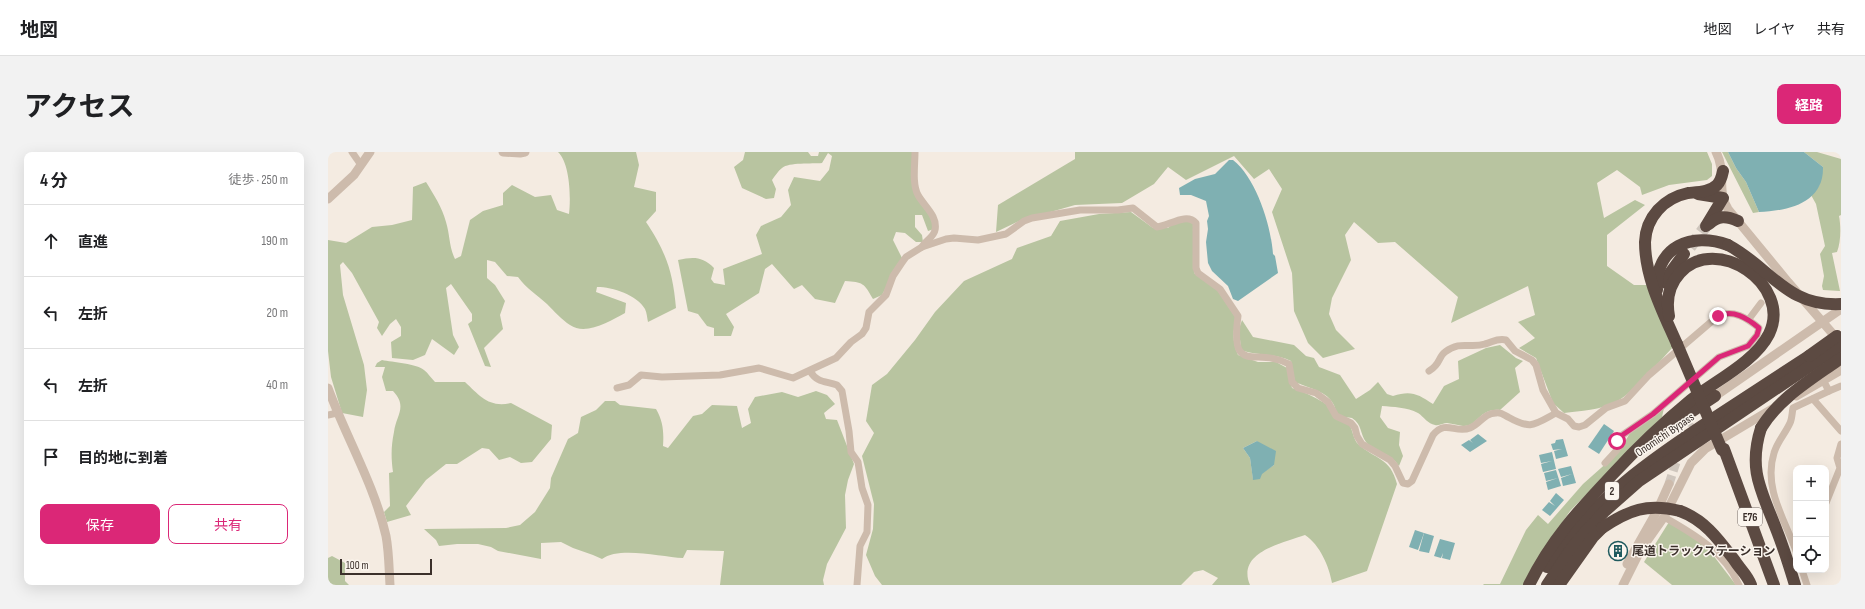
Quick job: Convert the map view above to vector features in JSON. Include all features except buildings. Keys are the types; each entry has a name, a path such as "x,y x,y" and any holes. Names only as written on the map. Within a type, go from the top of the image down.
{"highway":[{"path":"1665,311 1653,286 1647,258 1645,242 1649,223 1653,215 1666,203 1682,195 1705,191 1714,187 1720,181 1723,171"},
{"path":"1690,193 1723,198 1706,226 1716,218 1721,217 1731,218 1738,221"},
{"path":"1723,450 1658,293 1658,274 1666,257 1672,250 1680,245 1699,240 1718,241 1747,256 1780,285 1798,296 1818,303 1841,304"},
{"path":"1665,311 1665,286 1670,273 1684,254"},
{"path":"1529,585 1544,557 1572,517 1655,431 1680,409 1757,350 1771,331 1773,315 1772,300 1769,294 1752,274 1727,261 1712,259 1689,265 1677,276 1673,282 1665,311"},
{"name":"Onomichi Bypass","path":"1548,585 1572,549 1588,529 1622,495 1658,467 1840,339"},
{"path":"1795,585 1775,526 1759,489 1755,455 1761,428 1768,417 1789,395 1841,358"},
{"name":"Onomichi Bypass","path":"1536,585 1562,545 1580,524 1617,487 1676,443 1811,360"},
{"path":"1624,462 1664,430 1715,396"},
{"name":"E76","path":"1723,450 1750,529 1766,585"},
{"name":"E76","path":"1723,450 1774,585"},
{"path":"1559,585 1602,528 1621,516 1639,509 1659,507 1680,511 1692,516 1706,526 1721,542 1751,585"}],"street":[{"path":"352,152 361,165"},
{"path":"330,194 354,175 370,152"},
{"path":"503,152 525,152"},
{"path":"914,152 918,194 934,217 936,227 935,232 922,247"},
{"path":"1716,152 1723,171 1723,198 1728,209 1788,282 1840,339"},
{"path":"617,388 629,385 641,375 662,377 720,375 759,368 793,378 836,358 862,334 866,328 869,312 886,295 893,276 901,264 906,257 922,247 950,239 978,240 1006,234 1032,218 1080,210 1118,210 1133,208 1157,227 1189,218 1196,223 1196,268 1198,273 1220,289 1238,316 1235,337 1236,346 1241,353 1250,357 1282,360 1289,364 1292,382 1298,388 1316,393 1328,402 1336,416 1351,423 1355,428 1357,436 1362,444 1390,460 1395,466 1403,483 1408,484 1412,481 1432,435 1437,430 1446,426 1462,429 1470,428 1488,414 1494,413 1500,413 1526,426 1534,425 1556,413"},
{"path":"1774,291 1788,282"},
{"path":"1749,319 1762,303"},
{"path":"1690,422 1700,407 1841,309"},
{"path":"1429,371 1437,367 1444,353 1460,344 1484,345 1499,339 1506,340 1515,351 1532,360 1536,365 1543,390 1556,413 1568,419 1574,426 1579,427 1585,425 1598,413 1625,402 1649,374 1718,316 1725,313 1749,319 1759,328 1757,335 1748,346 1719,357 1653,414 1621,436 1617,441 1617,450 1605,463"},
{"path":"1623,585 1640,551 1664,517 1691,463 1705,449 1841,370"},
{"path":"810,371 813,377 819,381 837,385 842,391 851,452 858,462 862,488 868,505 867,532 860,546 857,585"},
{"path":"1824,380 1841,376"},
{"path":"1824,380 1829,391"},
{"path":"1793,543 1782,520 1772,487 1771,464 1779,441 1790,422 1793,408 1841,386"},
{"path":"328,388 332,414 380,514 386,538 390,585"},
{"path":"1813,399 1841,431"},
{"path":"1827,501 1840,468 1838,458 1841,444"},
{"path":"1617,585 1635,548 1657,511 1669,484"},
{"path":"1664,517 1700,538 1713,549 1735,576 1739,585"},
{"path":"1803,573 1807,585"}],"green space":[{"path":"558,152 636,152 639,165 634,187 656,192 656,211 646,222 659,243 667,263 673,284 676,308 648,322 645,309 631,296 610,288 597,287 596,292 626,303 625,313 598,326 583,329 576,328 564,321 518,277 507,276 495,262 487,260 487,278 495,285 505,301 500,315 503,329 484,348 491,367 485,366 468,324 472,321 472,314 451,284 446,288 453,335 459,347 454,355 432,339 425,355 413,360 392,358 391,342 401,336 401,327 396,319 390,324 382,336 377,328 379,322 352,273 343,262 340,265 343,295 364,365 367,390 363,417 342,413 331,377 328,351 328,240 346,243 372,227 392,225 412,220 413,187 426,182 438,201 442,211 455,259 461,256 470,220 483,211 503,205 503,193 512,185 535,197 551,195 557,210 569,214 569,181 565,164"},
{"path":"745,152 808,152 811,156 818,156 819,152 914,152 915,183 930,215 934,229 928,231 922,215 915,215 915,227 922,235 923,242 916,242 905,233 896,232 893,240 902,258 882,295 873,299 862,284 845,281 835,303 815,299 802,285 794,289 772,264 765,269 759,293 726,314 734,327 731,336 714,336 714,328 707,326 698,314 688,311 678,260 697,258 705,261 714,268 711,279 714,283 725,285 723,269 762,254 756,235 761,226 781,217 791,205 788,190 794,177 820,181 829,170 832,156 828,153 822,163 785,166 772,180 776,189 774,198 766,199 742,188 734,167 743,160"},
{"path":"1075,152 1707,152 1712,164 1712,176 1707,180 1669,185 1642,195 1640,187 1617,170 1597,183 1604,218 1635,200 1645,205 1607,235 1607,266 1634,285 1649,285 1674,346 1631,391 1616,402 1610,405 1584,411 1564,413 1553,403 1536,358 1519,348 1535,338 1518,322 1535,315 1528,286 1451,323 1458,297 1395,242 1378,243 1354,222 1345,235 1351,260 1332,298 1329,314 1336,330 1355,349 1323,358 1308,343 1294,311 1292,273 1272,212 1282,189 1269,169 1254,179 1234,156 1186,180 1168,167 1154,184 1122,203 1075,205 1019,221 996,232 998,205 1075,159"},
{"path":"1722,152 1728,152 1736,168 1746,182 1759,212 1753,213"},
{"path":"1804,152 1817,152 1841,159 1841,215 1839,216 1840,239 1837,252 1832,253 1840,291 1823,290 1822,286 1824,276 1820,254 1825,246 1816,204 1811,195 1819,186 1823,167"},
{"path":"1131,212 1153,228 1168,228 1173,223 1191,220 1195,227 1194,273 1220,291 1236,317 1234,336 1238,355 1258,362 1276,362 1287,368 1292,388 1309,394 1336,412 1349,424 1358,444 1382,460 1390,469 1397,484 1367,571 1332,583 1329,570 1323,556 1315,544 1305,535 1274,546 1255,557 1250,564 1247,574 1250,585 1212,585 1218,578 1203,570 1194,572 1181,585 882,585 875,576 866,555 873,529 874,504 862,456 874,433 866,421 872,385 887,374 915,340 935,312 964,281 1012,259 1017,248 1051,236 1060,221 1099,214","holes":["1257,441 1274,465 1253,479 1250,458 1243,448"]},
{"path":"1242,320 1253,337 1294,345 1306,356 1314,358 1319,367 1340,375 1356,399 1370,390 1378,382 1387,394 1393,396 1410,393 1418,395 1433,404 1444,386 1459,379 1458,361 1486,348 1500,345 1516,358 1523,361 1515,368 1520,392 1500,410 1493,410 1483,414 1468,426 1447,423 1435,425 1414,411 1382,406 1380,417 1388,428 1400,432 1399,445 1403,456 1399,466 1391,457 1370,446 1366,442 1358,423 1355,420 1352,418 1339,417 1329,398 1315,390 1295,382 1291,361 1285,358 1241,350 1239,329"},
{"path":"382,360 421,368 435,382 465,382 485,400 497,404 511,403 552,425 551,439 532,462 521,463 510,457 499,460 489,449 482,448 457,464 446,464 426,480 406,506 411,515 387,522 384,512 390,506 389,473 393,472 392,442 400,411 400,402 393,391 386,391 382,377 385,367 375,367 377,363"},
{"path":"816,391 827,395 835,404 824,413 826,419 837,420 854,464 848,480 845,495 846,528 827,564 823,580 824,585 720,585 724,551 687,550 683,558 641,553 619,553 602,559 561,542 541,543 541,559 498,551 491,547 478,544 439,546 436,540 424,529 506,528 520,525 535,512 550,488 551,478 568,439 578,433 581,417 596,410 605,401 615,401 620,405 656,409 662,427 663,446 668,448 693,416 702,414 712,405 737,406 742,428 751,423 748,409 755,397 782,392 798,397"},
{"path":"1664,408 1662,417 1570,511 1524,585 1483,585 1500,584 1526,530 1538,515 1548,524 1583,484 1619,452 1630,433"},
{"path":"1669,522 1706,546 1736,585 1672,585 1644,562"},
{"path":"332,556 345,563 345,581 349,585 328,585 328,558"}],"water":[{"path":"1728,152 1804,152 1823,167 1822,179 1818,189 1811,197 1802,203 1781,210 1759,212 1746,182 1736,168"},
{"path":"1229,160 1233,160 1249,178 1261,203 1266,216 1278,273 1238,301 1233,299 1228,286 1212,271 1208,263 1206,242 1208,229 1207,221 1209,216 1206,201 1191,195 1180,195 1179,188 1195,179 1215,174"},
{"path":"1604,424 1614,431 1599,454 1588,447"},
{"path":"1478,434 1487,441 1470,452 1461,445 1469,440 1473,443 1470,440"},
{"path":"1563,439 1568,456 1556,459 1554,451 1562,449 1553,450 1551,444 1555,443 1556,440"},
{"path":"1257,441 1276,451 1274,465 1262,474 1260,479 1253,480 1250,458 1243,448"},
{"path":"1552,452 1556,469 1543,472 1541,464 1552,461 1541,463 1539,455"},
{"path":"1571,466 1576,483 1563,486 1561,478 1572,474 1561,477 1558,469"},
{"path":"1556,470 1561,486 1548,490 1546,482 1558,478 1546,481 1544,473"},
{"path":"1556,493 1564,500 1550,516 1542,510 1549,502 1555,506 1550,501"},
{"path":"1415,530 1424,533 1418,550 1409,547"},
{"path":"1424,533 1434,536 1429,553 1419,551"},
{"path":"1440,539 1455,543 1450,560 1442,558 1443,553 1441,558 1434,556"}],"tunnel":[{"path":"1690,247 1706,226"},
{"path":"1683,439 1690,422"},
{"path":"1669,484 1679,453"}],"place":[{"name":"尾道トラックステーション","path":"1618,551"}],"route":[{"path":"1617,441 1621,436 1653,414 1687,383 1719,357 1748,346 1757,335 1759,328 1749,319 1739,315 1725,313 1718,316"}]}
